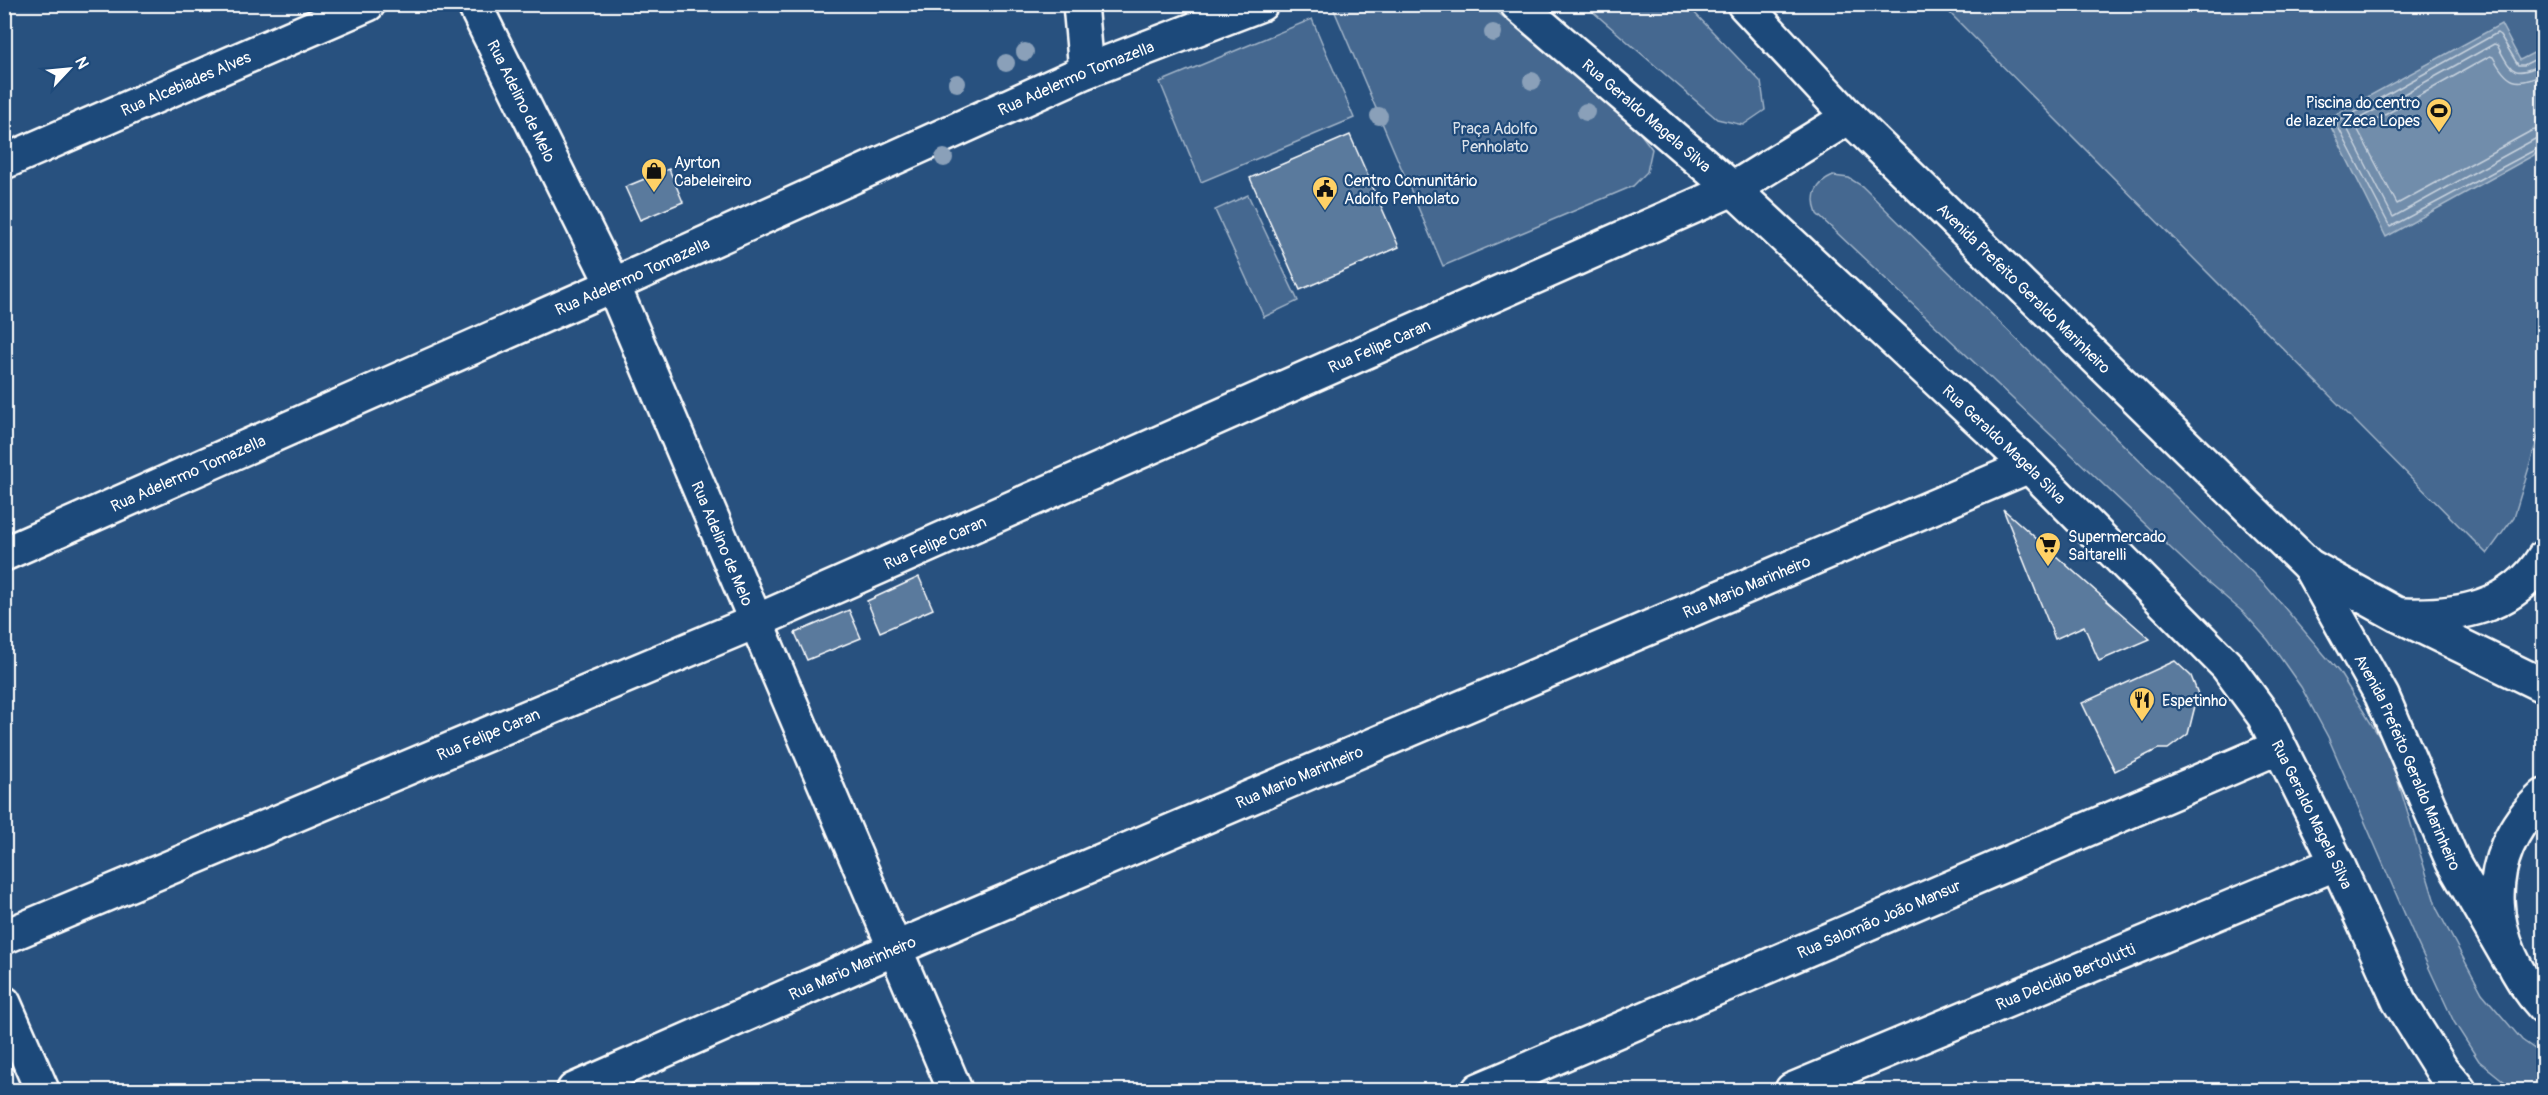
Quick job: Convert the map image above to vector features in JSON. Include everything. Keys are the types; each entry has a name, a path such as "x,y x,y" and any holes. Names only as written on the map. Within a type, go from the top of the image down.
{"street":[{"name":"Rua Alcebiades Alves","path":"4,162 368,4"},
{"name":"Rua Adelino de Melo","path":"474,4 613,285 955,1090"},
{"path":"1080,4 1086,71"},
{"name":"Rua Adelermo Tomazella","path":"4,554 613,285 1086,71 1261,4"},
{"name":"Rua Geraldo Magela Silva","path":"1517,4 1733,189 2029,466 2227,666 2264,716 2337,863 2399,1001 2442,1070 2459,1090"},
{"name":"Avenida Prefeito Geraldo Marinheiro","path":"1744,4 1850,117 2309,566 2398,615 2544,686"},
{"name":"Rua Felipe Caran","path":"4,937 757,621 1733,189 1850,117"},
{"name":"Rua Mario Marinheiro","path":"574,1090 894,949 2029,466"},
{"path":"2398,615 2433,616 2472,611 2507,594 2536,569 2544,557"},
{"name":"Avenida Prefeito Geraldo Marinheiro","path":"2309,566 2382,696 2454,862 2509,959"},
{"name":"Rua Salomão João Mansur","path":"1479,1090 2279,747"},
{"path":"2544,796 2518,825 2504,857 2497,891 2499,926 2509,959 2518,977 2544,1007"},
{"name":"Rua Delcidio Bertolutti","path":"1792,1090 2337,863"},
{"path":"4,1003 42,1090"}],"green space":[{"name":"Praça Adolfo Penholato","path":"1332,5 1489,5 1637,129 1652,149 1647,172 1633,186 1443,266"},
{"path":"1585,5 1687,5 1761,82 1765,110 1743,125 1717,119"},
{"path":"1942,5 2543,5 2543,421 2514,517 2487,554"},
{"path":"1312,19 1354,118 1201,182 1160,82"},
{"path":"1833,176 1849,178 1862,186 2266,586 2339,672 2389,752 2437,909 2482,993 2522,1040 2543,1055 2543,1090 2515,1090 2479,1061 2454,1022 2328,737 2301,687 2268,640 2244,613 2196,572 1817,214 1814,202 1816,191 1822,183"},
{"path":"1248,195 1298,301 1264,317 1215,210"}],"water":[{"name":"Piscina do centro de lazer Zeca Lopes","path":"2501,24 2520,60 2543,48 2543,150 2386,237 2327,119"}],"building":[{"name":"Centro Comunitário Adolfo Penholato","path":"1350,135 1399,247 1300,290 1250,178"},
{"name":"Ayrton Cabeleireiro","path":"669,169 683,202 640,220 625,187"},
{"name":"Supermercado Saltarelli","path":"2003,509 2150,639 2099,661 2084,626 2055,639"},
{"path":"919,577 933,609 880,632 867,601"},
{"path":"849,610 861,638 807,660 795,633"},
{"name":"Espetinho","path":"2175,661 2191,676 2198,694 2188,734 2168,749 2158,749 2115,771 2082,703"}],"place":[{"name":"Piscina do centro de lazer Zeca Lopes","path":"2439,134"},
{"name":"Ayrton Cabeleireiro","path":"654,194"},
{"name":"Centro Comunitário Adolfo Penholato","path":"1325,212"},
{"name":"Supermercado Saltarelli","path":"2048,568"},
{"name":"Espetinho","path":"2142,723"}]}
